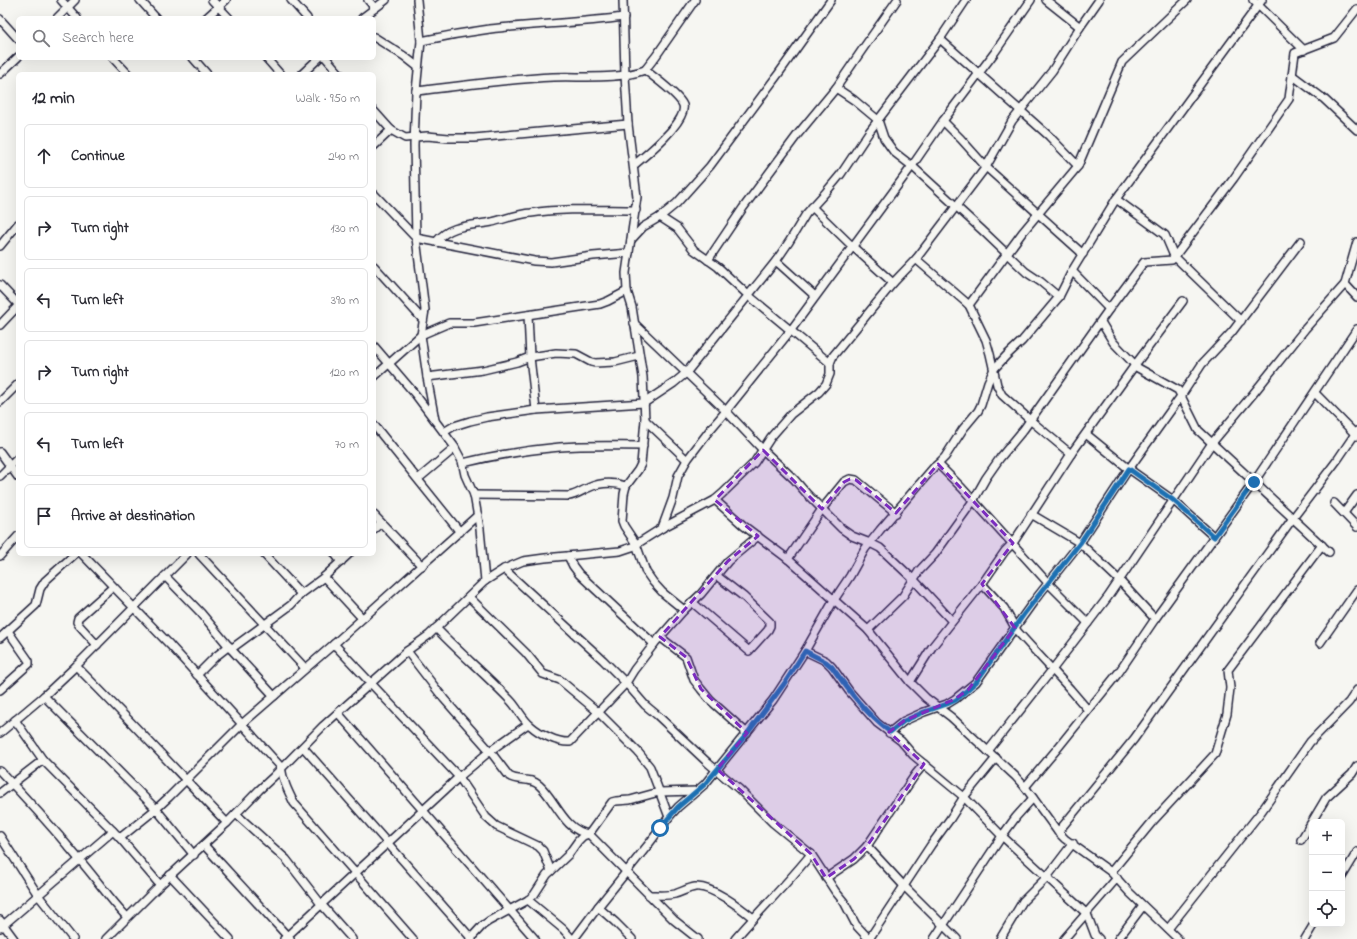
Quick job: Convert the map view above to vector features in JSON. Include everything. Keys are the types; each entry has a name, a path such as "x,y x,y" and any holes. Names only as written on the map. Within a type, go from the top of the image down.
{"street":[{"path":"61,0 75,16"},
{"path":"59,16 75,0"},
{"path":"140,0 154,16"},
{"path":"212,0 227,16"},
{"path":"208,16 226,0"},
{"path":"291,0 305,16"},
{"path":"368,0 375,8"},
{"path":"365,16 386,0"},
{"path":"418,0 421,41 416,91 414,138 416,238 425,310 422,320 421,335 435,420"},
{"path":"623,0 628,124 637,197 626,273 627,291 631,302 643,377 645,420 641,464 626,486 622,521 636,544 646,572 663,593 684,610"},
{"path":"416,91 497,80 625,75 645,70 695,0"},
{"path":"631,240 643,227 660,217 677,203 710,166 751,112 831,0"},
{"path":"444,432 454,426 488,416 526,413 536,410 644,403 674,383 686,373 776,261 802,220 841,174 878,120 940,39 966,0"},
{"path":"662,528 673,498 678,476 687,460 791,330 912,166 1031,0"},
{"path":"1046,0 1080,27"},
{"path":"106,939 170,875 194,855 227,823 281,767 338,713 370,683 436,628 485,581 504,569 523,561 620,551 636,544 722,494 754,463 771,437 792,414 820,392 826,384 830,374 830,363 837,350 893,283 916,259 986,167 1012,121 1052,71 1099,0"},
{"path":"969,306 1006,253 1078,166 1122,62 1188,0"},
{"path":"708,260 743,208 798,134 836,88 895,1"},
{"path":"528,900 563,928 573,939 669,817 678,807 705,784 747,734 784,684 870,543 945,456 963,429 978,411 994,369 1022,341 1059,297 1072,271 1116,199 1258,2 1304,50"},
{"path":"868,630 903,596 919,571 935,554 973,501 986,478 1030,420 1144,262 1172,260 1234,178 1289,99 1295,53 1334,38 1357,9"},
{"path":"421,41 491,29 624,17"},
{"path":"0,19 16,37"},
{"path":"376,38 418,67"},
{"path":"940,39 1049,136 1078,166"},
{"path":"0,74 16,59"},
{"path":"115,60 126,72"},
{"path":"195,60 205,72"},
{"path":"268,60 278,72"},
{"path":"304,72 317,60"},
{"path":"328,60 338,72"},
{"path":"634,165 660,142 676,124 683,109 682,104 667,88 645,70"},
{"path":"1292,75 1324,99 1357,130"},
{"path":"836,88 854,100 878,120 884,138 889,146 1026,272 1059,297"},
{"path":"376,113 391,130 406,138 427,136 474,138 628,124"},
{"path":"943,121 986,167 1083,254"},
{"path":"376,144 391,130"},
{"path":"376,196 416,238 513,258 540,262 629,253"},
{"path":"1116,199 1165,235 1174,256 1241,321"},
{"path":"812,207 893,283"},
{"path":"436,242 447,232 457,228 493,222 525,214 550,211 636,210"},
{"path":"660,217 677,228 694,250 718,267 748,295 830,363"},
{"path":"0,246 16,226"},
{"path":"890,732 904,721 956,700 976,682 1034,601 1080,543 1202,364 1241,321 1301,241"},
{"path":"988,751 1108,597 1212,443 1305,329 1345,284 1357,242"},
{"path":"916,259 969,306 986,340 997,385 1002,395 1071,454"},
{"path":"776,261 815,296"},
{"path":"376,268 422,320"},
{"path":"1072,271 1109,309"},
{"path":"0,284 16,303"},
{"path":"1345,284 1357,297"},
{"path":"376,375 421,335 449,323 465,324 600,304 627,291"},
{"path":"910,682 932,647 982,584 1012,543 1071,454 1183,301"},
{"path":"0,325 16,307"},
{"path":"528,315 530,356 536,410"},
{"path":"1101,322 1113,342 1138,368 1178,390 1198,430 1329,552"},
{"path":"634,323 726,411 822,509 852,536 880,548 914,580 952,621"},
{"path":"1025,786 1057,750 1119,672 1155,619 1254,482 1357,329"},
{"path":"376,348 435,420 455,448 463,463 465,475 474,495 478,515 485,581"},
{"path":"427,377 482,370 517,362 530,356 556,353 580,355 595,363 615,362 639,356"},
{"path":"0,402 16,386"},
{"path":"1058,832 1134,739 1356,433 1315,392"},
{"path":"645,420 687,460"},
{"path":"376,427 460,532"},
{"path":"1086,434 1129,469 1173,500 1214,537"},
{"path":"463,463 546,448 643,446"},
{"path":"418,478 455,448"},
{"path":"0,452 16,475"},
{"path":"0,476 16,460"},
{"path":"938,464 962,488 1049,584 1088,623"},
{"path":"788,559 822,509 844,482 850,479 856,480 896,513"},
{"path":"474,495 569,496 577,494 590,487 605,483 615,483 626,486"},
{"path":"1344,513 1357,495"},
{"path":"714,500 744,526 788,559 868,630 910,682 926,698 951,717 1025,786 1058,832 1111,872 1178,939"},
{"path":"1334,503 1357,527"},
{"path":"1031,514 1080,543 1119,580 1155,619"},
{"path":"120,838 156,810 242,724 478,515"},
{"path":"376,517 422,566"},
{"path":"376,527 381,523"},
{"path":"436,628 516,706 528,724 536,730 559,741 570,742 626,683 654,644 717,576 728,561 758,536"},
{"path":"0,556 16,538"},
{"path":"1111,872 1153,820 1215,754 1227,714 1230,688 1228,670 1322,545"},
{"path":"0,638 36,605 40,590 45,581 73,556"},
{"path":"84,556 134,607 281,767 288,792 294,803 356,872 369,890 413,939"},
{"path":"0,733 44,696 76,666 185,556"},
{"path":"201,556 305,668"},
{"path":"266,556 301,594"},
{"path":"336,556 341,562"},
{"path":"197,675 215,657 291,605 301,594 324,577 347,556"},
{"path":"568,556 579,574 654,644"},
{"path":"504,569 626,683 645,705 717,769 773,823 811,854 826,878 844,902 856,925 869,939 931,844 964,797 996,758"},
{"path":"165,576 201,613 274,696"},
{"path":"692,602 749,651 758,642 768,630 770,622 744,597 717,576"},
{"path":"324,577 362,618"},
{"path":"982,584 1004,608 1016,628 1035,652 1088,710"},
{"path":"97,645 79,625 77,622 78,618 113,587"},
{"path":"1320,643 1357,590"},
{"path":"469,597 526,653 543,674 560,680 598,712 638,752 650,767 669,817"},
{"path":"0,690 29,664 8,631"},
{"path":"660,637 686,657 694,680 701,689 710,700 747,734"},
{"path":"334,644 459,777 486,817 496,826 538,846 543,851 551,871"},
{"path":"407,651 444,699 490,751 509,776 514,779 528,780 537,783 548,794 562,816 571,826 581,833 589,834 674,920 698,939"},
{"path":"805,651 826,662 832,667 863,708 877,723 901,741 913,755 964,797 1002,836 1087,914 1095,935 1099,939"},
{"path":"76,666 227,823"},
{"path":"1168,929 1261,812 1310,742 1349,702 1357,690"},
{"path":"44,696 156,810 194,855"},
{"path":"338,713 535,939"},
{"path":"15,720 43,760 114,831 160,885"},
{"path":"204,845 287,938 422,809 490,751 528,724"},
{"path":"303,747 428,888 471,939 482,926 509,909 528,900 534,895 542,881 568,855 578,841 583,836 589,834 612,802 630,800 659,792 697,791"},
{"path":"0,793 43,760"},
{"path":"826,878 850,862 867,846 924,764"},
{"path":"1301,840 1326,798 1352,774 1357,766"},
{"path":"0,771 80,860 103,890 127,917"},
{"path":"934,939 1002,836 1033,798"},
{"path":"236,814 286,860 321,904 352,939"},
{"path":"14,939 1,924 114,831"},
{"path":"0,836 38,895 73,939"},
{"path":"1000,939 1023,901 1047,877 1073,843"},
{"path":"867,846 903,885 957,939"},
{"path":"1345,872 1357,852"},
{"path":"735,939 811,854"},
{"path":"170,875 230,939"},
{"path":"1064,939 1117,878"},
{"path":"649,895 672,895 697,886 714,892 753,918"},
{"path":"1118,939 1144,906"},
{"path":"598,907 632,939"},
{"path":"1305,939 1312,927"}],"highlighted area":[{"path":"763,450 822,509 844,482 850,479 856,480 896,513 938,464 1013,543 982,584 1015,628 968,690 955,699 904,721 889,732 924,764 867,846 854,859 826,878 811,854 717,769 747,733 701,689 686,657 660,637 728,561 758,536 715,500"}],"route":[{"path":"660,828 678,807 705,784 747,734 773,700 805,651 818,657 832,667 863,708 877,723 890,732 904,721 956,700 976,682 993,657 1016,628 1024,614 1080,543 1129,469 1173,500 1214,537 1254,482"}]}
